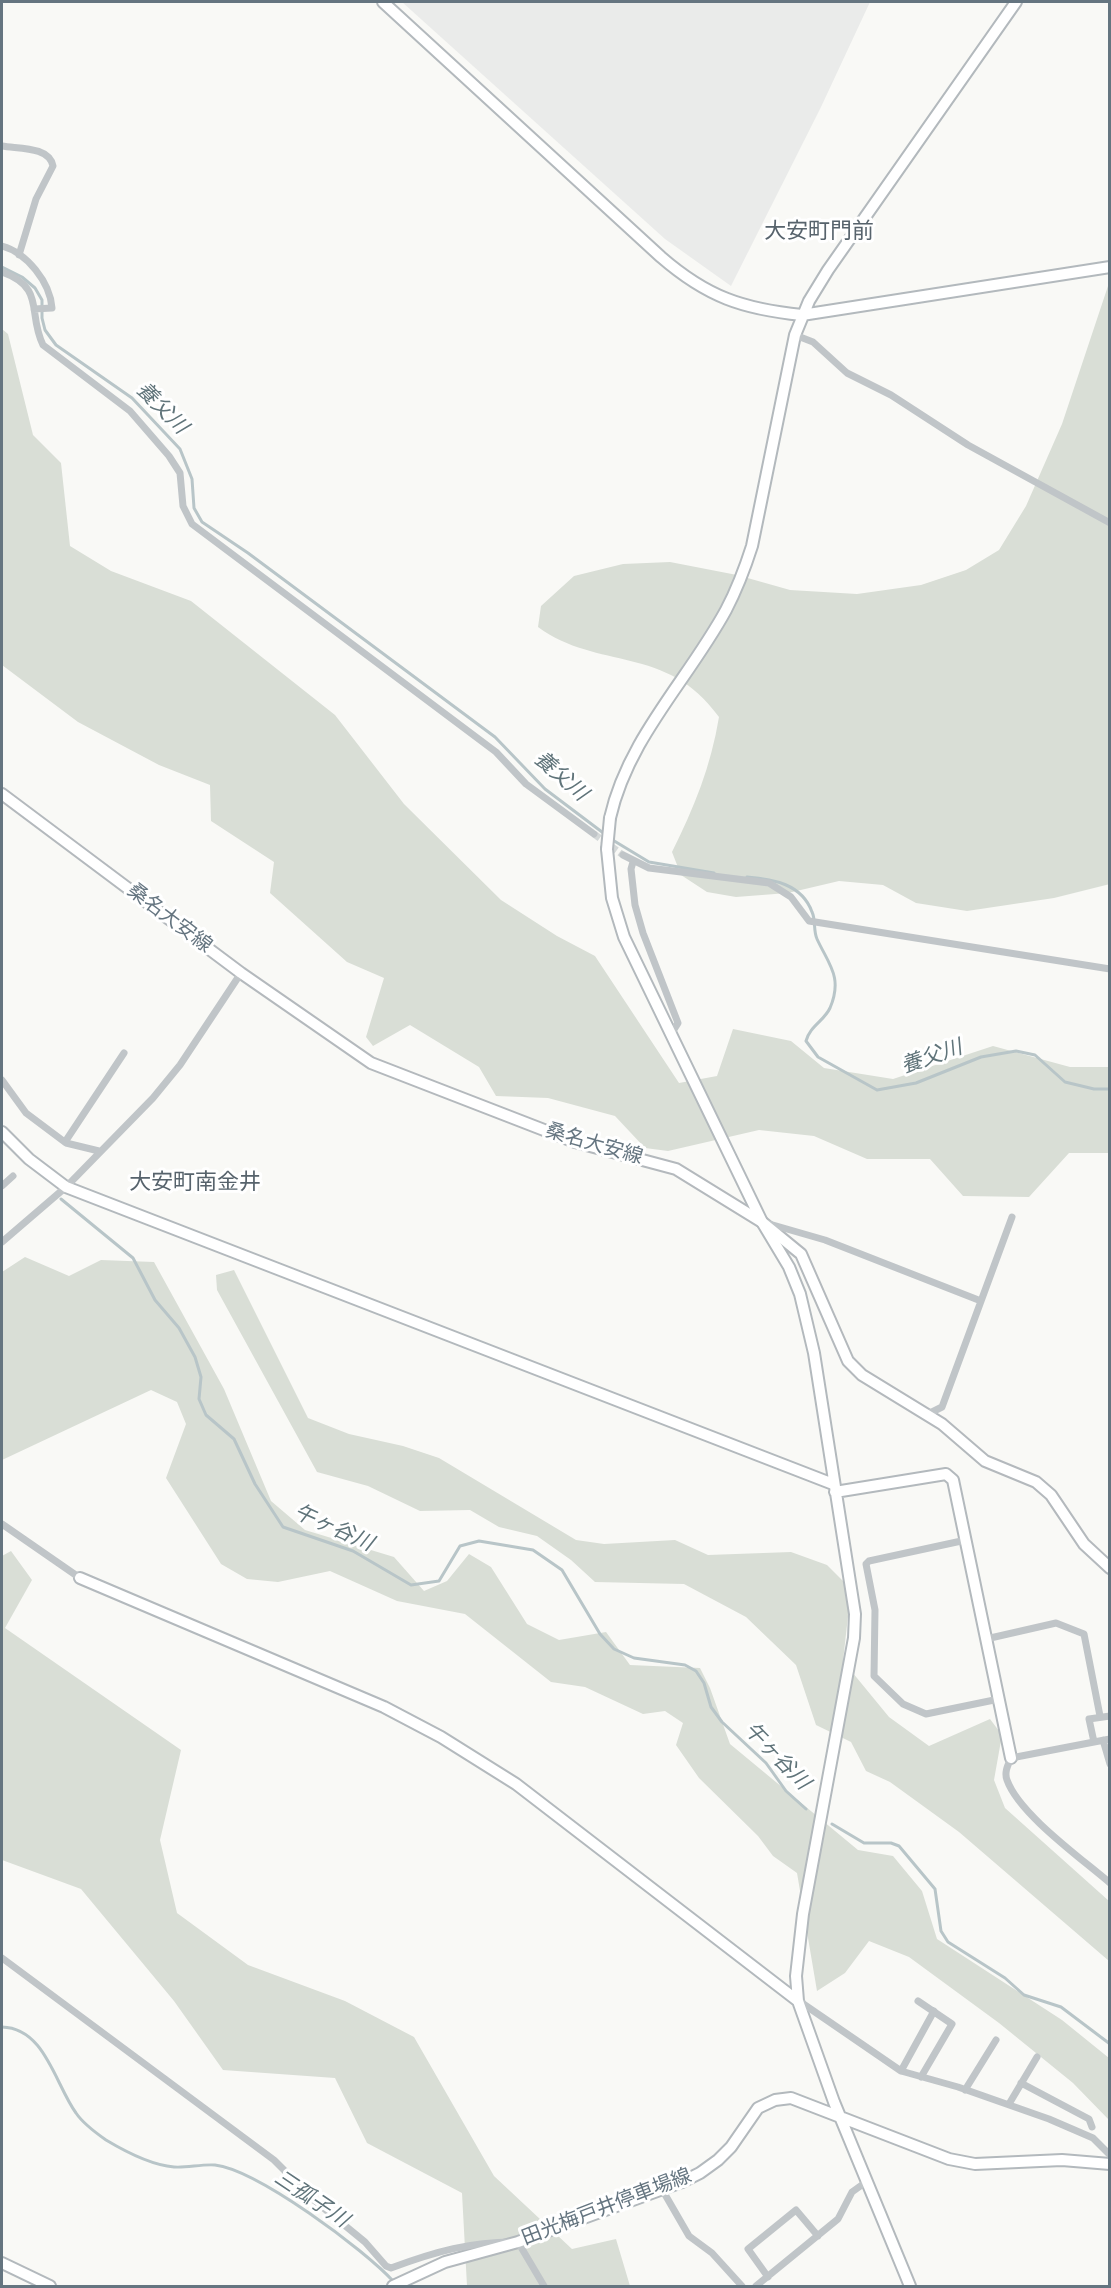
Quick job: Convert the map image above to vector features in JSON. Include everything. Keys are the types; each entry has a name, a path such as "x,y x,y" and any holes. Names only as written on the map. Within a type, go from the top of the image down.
{"street":[{"path":"383,2 602,204 694,284 745,307 802,315 1110,267"},
{"path":"910,2286 839,2117 798,2001 796,1976 803,1914 854,1638 855,1614 814,1353 800,1294 789,1267 762,1222 618,922 606,862 608,831 616,791 631,759 718,623 743,575 752,546 795,335 802,315 828,270 1016,2"},
{"path":"2,146 42,152 51,159 53,166 36,199 19,255"},
{"path":"2,246 19,255 43,279 51,299 50,308 36,309"},
{"path":"2,273 14,278 32,293 43,345 130,411 169,456 180,473 183,506 192,524 496,752 526,784 594,834"},
{"path":"795,335 813,342 847,374 891,395 968,445 1110,523"},
{"name":"桑名大安線","path":"2,794 241,973 371,1064 575,1142 676,1169 762,1222 801,1254 848,1361 862,1375 928,1414 985,1461 1036,1482 1050,1495 1084,1544 1110,1568"},
{"path":"622,855 649,868 769,883 791,897 808,921 1110,969"},
{"path":"633,862 631,869 638,915 678,1023 669,1029"},
{"path":"2,1242 66,1187 166,1082 241,973"},
{"path":"65,1142 124,1053"},
{"path":"2,1080 26,1113 65,1142 99,1151"},
{"path":"2,1132 28,1159 66,1187 834,1488 946,1474 953,1480 1011,1758 1006,1769 1006,1779 1021,1806 1110,1883"},
{"path":"2,1186 13,1176"},
{"path":"928,1414 942,1407 1012,1217"},
{"path":"762,1222 825,1239 981,1301"},
{"path":"2,1524 80,1578 384,1707 441,1737 516,1784 798,2001 901,2071 1009,2104 1093,2138 1110,2155"},
{"path":"966,1540 869,1561 867,1564 875,1610 873,1676 903,1704 926,1714 999,1699"},
{"path":"986,1639 1056,1623 1084,1634 1100,1716"},
{"path":"1094,1742 1089,1719 1110,1716"},
{"path":"1011,1758 1106,1740 1110,1764"},
{"path":"2,1958 274,2160 315,2200 365,2242 386,2266 391,2268 438,2250 480,2242 518,2242 544,2286"},
{"path":"918,2001 952,2024 921,2077"},
{"path":"901,2071 934,2011"},
{"path":"965,2090 996,2040"},
{"path":"1009,2104 1037,2057"},
{"path":"1021,2083 1089,2119 1092,2127"},
{"name":"田光梅戸井停車場線","path":"398,2284 445,2262 518,2242 663,2191 700,2174 718,2160 758,2108 775,2100 791,2098 949,2159 975,2164 1062,2160 1110,2164"},
{"path":"756,2286 838,2219 852,2192 866,2182"},
{"path":"663,2191 689,2236 712,2253 742,2286"},
{"path":"768,2277 748,2249 796,2210 818,2236"},
{"path":"2,2263 50,2286"}],"shaded area":[{"path":"402,2 870,2 821,107 731,286 665,239"},
{"path":"1109,283 1110,884 1054,898 967,911 916,903 883,885 839,881 788,893 736,897 707,892 681,875 672,852 701,786 719,717 699,694 677,678 655,668 561,641 538,627 541,606 574,576 623,564 670,562 737,575 790,590 857,594 921,585 966,570 999,550 1026,506 1062,424"},
{"path":"2,329 8,334 33,435 61,463 70,546 111,571 191,601 335,715 404,804 501,900 557,936 595,956 679,1083 717,1076 733,1029 791,1041 824,1068 893,1079 993,1046 1070,1067 1109,1067 1109,1153 1069,1153 1029,1197 963,1196 930,1159 867,1159 814,1136 759,1130 668,1151 645,1148 615,1116 548,1098 496,1096 479,1067 410,1025 373,1046 366,1037 384,978 347,962 270,893 274,862 211,821 210,785 159,765 78,722 2,665"},
{"path":"25,1257 69,1276 101,1260 154,1262 224,1389 271,1501 305,1530 394,1557 424,1591 447,1581 469,1554 491,1567 527,1624 559,1640 606,1632 630,1665 700,1668 710,1688 730,1744 858,1850 893,1856 922,1891 937,1939 1062,2020 1109,2058 1109,2120 1073,2083 999,2023 909,1957 869,1941 845,1973 817,1991 797,1873 773,1856 758,1836 699,1778 676,1745 683,1723 665,1711 643,1714 585,1687 551,1682 465,1614 397,1601 330,1571 278,1582 247,1579 221,1564 166,1478 186,1424 177,1402 151,1390 2,1460 2,1272"},
{"path":"234,1270 308,1418 349,1434 403,1446 439,1458 576,1540 604,1544 675,1540 708,1555 791,1552 827,1565 851,1589 843,1661 889,1717 929,1746 990,1719 1002,1735 994,1780 1005,1808 1109,1901 1109,1961 959,1832 890,1782 866,1771 851,1742 816,1725 796,1665 746,1617 684,1584 595,1582 571,1560 537,1536 499,1527 470,1510 420,1511 368,1486 317,1472 217,1290 216,1275"},
{"path":"11,1551 32,1580 5,1628 181,1750 160,1840 177,1913 248,1965 345,2001 414,2037 494,2176 572,2249 616,2239 630,2286 467,2286 462,2193 367,2143 335,2078 223,2070 174,2001 81,1889 2,1860 2,1556"}],"waterway":[{"name":"養父川","path":"2,267 22,277 35,288 42,300 45,330 56,345 132,398 180,449 192,479 194,508 202,522 248,553 495,737 545,789 606,835"},
{"name":"養父川","path":"611,839 649,862 714,873"},
{"name":"養父川","path":"747,877 767,879 794,889 801,895 812,912 816,936 835,979 834,997 830,1008 811,1031 806,1041 818,1057 877,1090 916,1083 981,1057 1016,1051 1035,1055 1065,1082 1094,1089 1110,1089"},
{"name":"午ヶ谷川","path":"61,1199 133,1258 155,1300 179,1328 195,1357 201,1377 199,1399 206,1415 234,1439 255,1484 283,1527 353,1551 411,1585 439,1581 460,1546 479,1541 533,1550 562,1570 600,1634 614,1649 634,1658 685,1665 696,1671 704,1683 711,1707 722,1722 766,1763 786,1791 806,1809"},
{"name":"午ヶ谷川","path":"832,1824 864,1843 891,1843 899,1846 935,1889 941,1931 948,1942 1005,1978 1024,1995 1061,2007 1110,2044"},
{"name":"三孤子川","path":"2,2027 17,2030 39,2047 76,2113 85,2124 106,2140 156,2164 179,2167 215,2165 234,2170 309,2213 359,2250 394,2282"}],"tunnel":[{"path":"594,834 623,855"}],"district":[{"name":"大安町門前","path":"819,233"},
{"name":"大安町南金井","path":"195,1184"}]}
